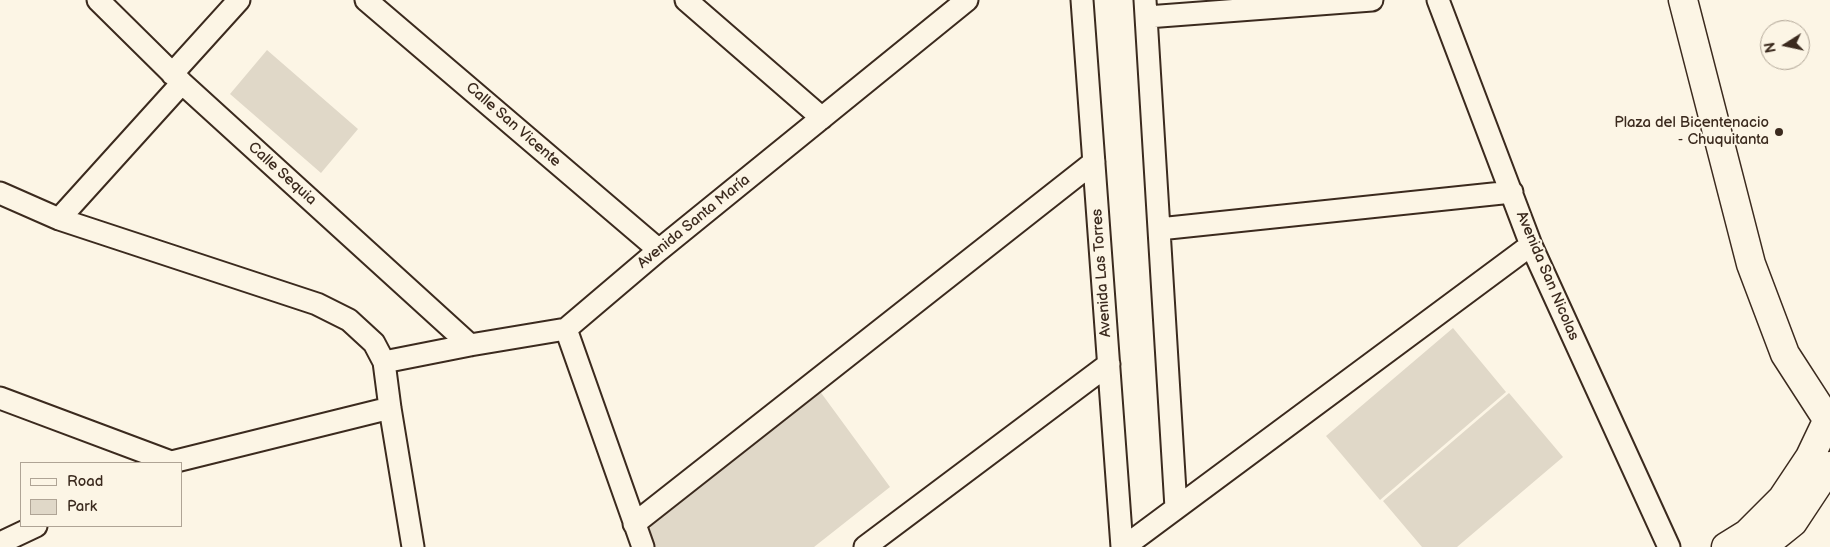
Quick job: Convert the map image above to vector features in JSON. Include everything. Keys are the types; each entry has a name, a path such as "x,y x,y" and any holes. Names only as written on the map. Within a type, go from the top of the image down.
{"street":[{"name":"Calle Sequia","path":"98,0 177,78 470,345"},
{"path":"59,219 177,78 239,0"},
{"name":"Calle San Vicente","path":"366,0 659,250"},
{"path":"686,0 822,118"},
{"name":"Avenida Santa María","path":"384,362 566,328 659,250 968,0"},
{"name":"Avenida Las Torres","path":"1082,0 1123,547"},
{"path":"1176,508 1146,8 1372,0"},
{"name":"Avenida San Nicolas","path":"1438,0 1531,245 1669,547"},
{"path":"1683,0 1751,264 1785,354 1828,417 1824,466 1793,522 1762,547"},
{"path":"634,524 1094,162"},
{"path":"1159,228 1512,192"},
{"path":"0,193 59,219 317,304 349,320 374,343 384,362 413,547"},
{"path":"1123,547 1531,245"},
{"path":"566,328 643,547"},
{"path":"865,547 1109,364"},
{"path":"0,398 167,462"},
{"path":"174,462 390,408"},
{"path":"1726,547 1747,534 1782,499 1824,466"},
{"path":"0,543 34,527"}],"green space":[{"path":"267,50 358,129 321,173 230,94"},
{"path":"1453,328 1506,392 1380,500 1326,436"},
{"path":"819,390 890,487 814,547 652,547 645,527"},
{"path":"1509,393 1563,457 1457,547 1422,547 1383,501"}],"place":[{"name":"Plaza del Bicentenacio - Chuquitanta","path":"1779,132"}]}
